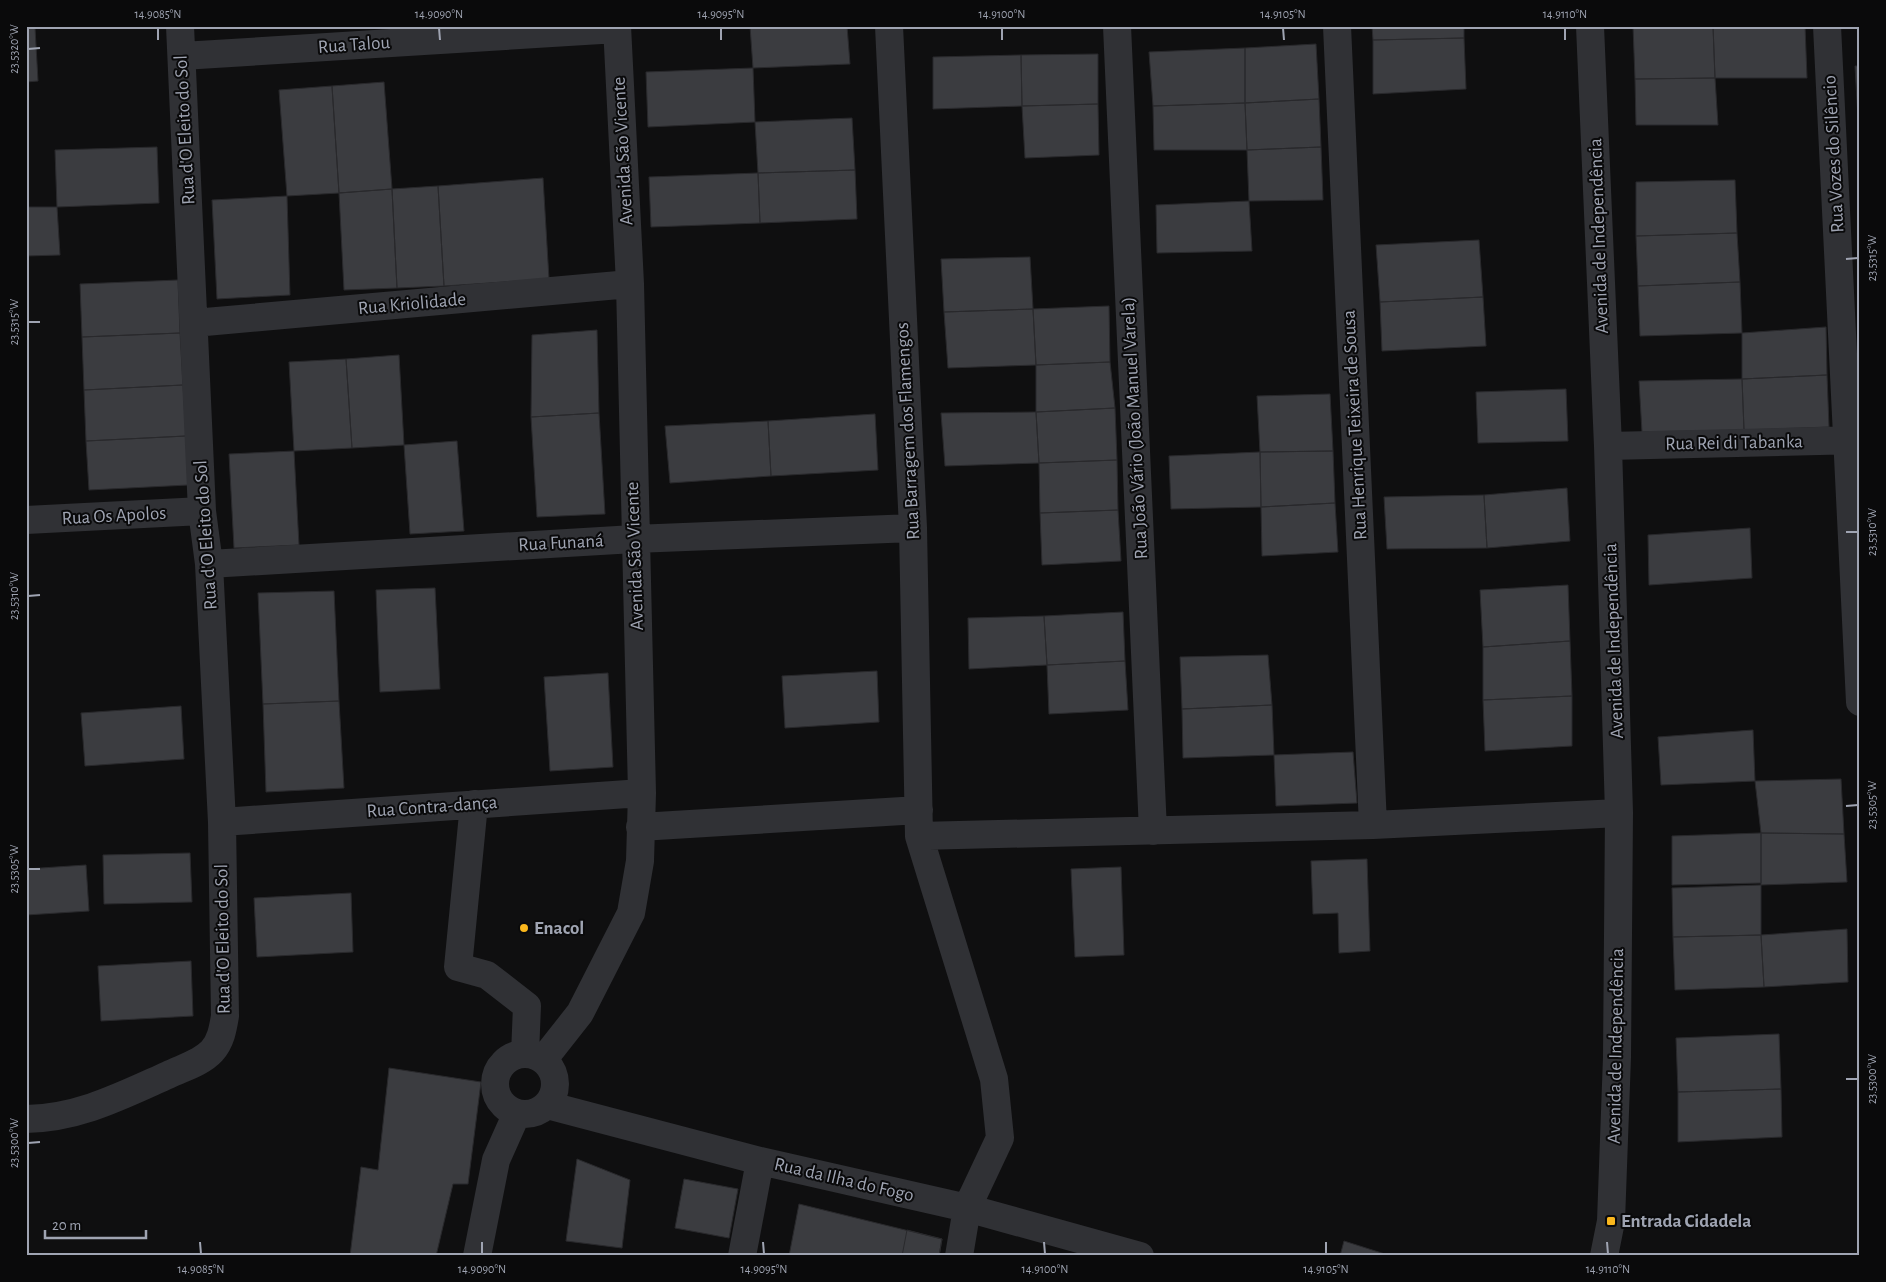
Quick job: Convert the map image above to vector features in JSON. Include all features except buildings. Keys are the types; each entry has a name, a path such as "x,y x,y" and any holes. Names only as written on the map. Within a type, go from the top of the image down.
{"street":[{"name":"Rua d'O Eleito do Sol","path":"26,1119 74,1113 100,1106 204,1058 218,1042 225,1016 222,822 209,564 202,511 180,26"},
{"name":"Rua Barragem dos Flamengos","path":"889,26 913,528 919,823 994,1079 1000,1138 967,1208 958,1256"},
{"name":"Rua João Vário (João Manuel Varela)","path":"1117,26 1153,831"},
{"name":"Rua Henrique Teixeira de Sousa","path":"1337,26 1372,824"},
{"name":"Avenida de Independência","path":"1590,26 1608,446 1619,813 1617,1057 1611,1221 1604,1256"},
{"name":"Rua Vozes do Silêncio","path":"1827,26 1854,440 1860,702"},
{"name":"Rua Talou","path":"182,56 617,27"},
{"name":"Avenida São Vicente","path":"534,1057 580,1012 631,913 640,860 642,793 634,539 630,284 617,27"},
{"name":"Rua Kriolidade","path":"194,324 630,284"},
{"name":"Rua Rei di Tabanka","path":"1608,446 1854,440"},
{"name":"Rua Os Apolos","path":"26,520 202,511"},
{"name":"Rua Funaná","path":"209,564 634,539 913,528"},
{"name":"Rua Contra-dança","path":"222,822 642,793"},
{"path":"474,804 458,967 486,975 527,1006 534,1057"},
{"path":"640,827 919,823 1153,831 1619,813"},
{"path":"515,1055 534,1057 550,1067 555,1086 547,1104 540,1111 530,1114 517,1113 503,1105 498,1096 496,1077 499,1068 506,1060 515,1055"},
{"name":"Rua da Ilha do Fogo","path":"547,1104 760,1161 967,1208 1140,1256"},
{"path":"477,1256 496,1160 517,1113"},
{"path":"742,1256 760,1161"}],"place":[{"name":"Enacol","path":"524,928"},
{"name":"Entrada Cidadela","path":"1611,1221"}]}
